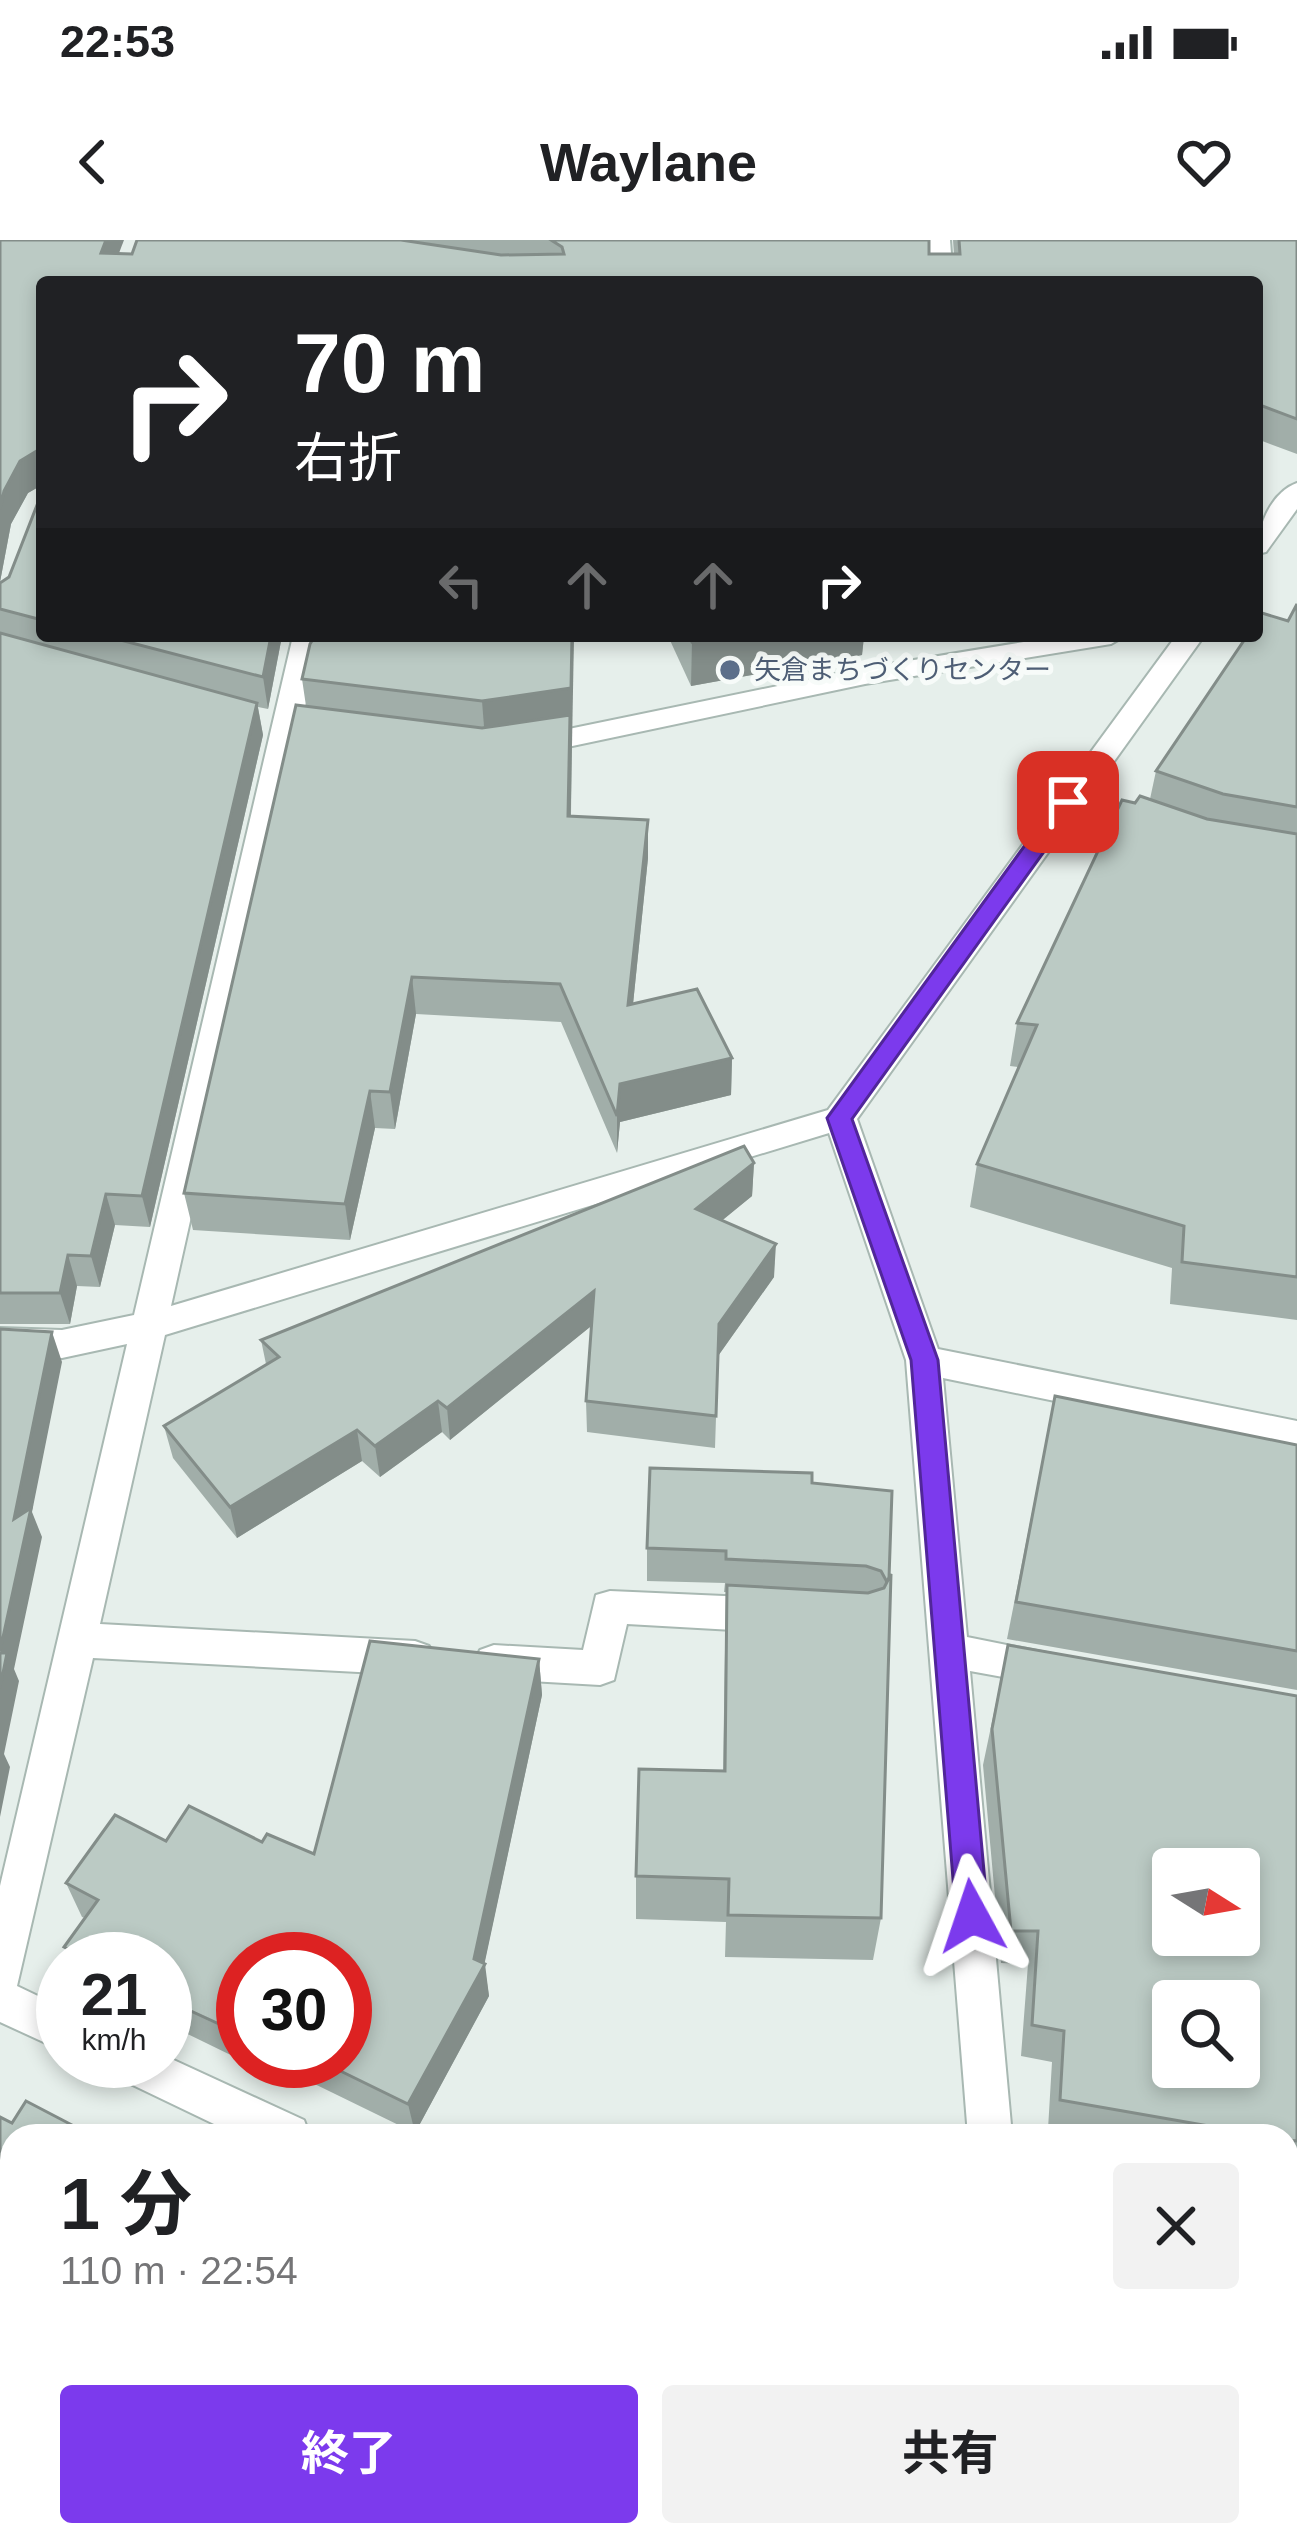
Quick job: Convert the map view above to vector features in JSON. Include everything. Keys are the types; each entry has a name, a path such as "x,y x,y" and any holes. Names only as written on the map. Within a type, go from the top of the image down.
{"street":[{"path":"938,240 941,276"},
{"path":"1263,538 1297,491"},
{"path":"0,1977 307,642"},
{"path":"503,750 558,743 865,676 1074,642"},
{"path":"0,1342 62,1344 148,1326 840,1118 1186,642"},
{"path":"1068,802 1174,844"},
{"path":"840,1118 924,1360 989,2124"},
{"path":"924,1360 1297,1436"},
{"path":"77,1640 600,1668 610,1607 815,1618"},
{"path":"950,1651 1089,1676"},
{"path":"0,2000 36,2017"},
{"path":"186,2088 263,2124"}],"building":[{"path":"0,240 106,240 101,253 132,254 137,240 401,240 501,255 564,254 551,240 929,240 929,254 960,254 959,240 1297,240 1297,419 1263,406 1263,276 36,276 36,464 35,452 20,461 0,509"},
{"path":"36,508 36,618 0,609 0,583 9,577"},
{"path":"1297,604 1297,807 1223,794 1156,771 1243,642 1263,642 1263,613 1288,621"},
{"path":"0,633 257,703 142,1196 106,1194 91,1256 68,1255 60,1293 0,1293"},
{"path":"128,642 270,642 263,677"},
{"path":"572,642 571,688 482,701 302,679 310,644"},
{"path":"296,705 482,728 570,715 568,816 648,820 628,1005 697,989 732,1058 620,1084 617,1116 560,984 412,977 390,1092 370,1091 345,1204 184,1193"},
{"path":"1140,796 1207,819 1297,834 1297,1277 1182,1262 1184,1226 977,1164 1037,1025 1017,1023 1122,800 1135,803"},
{"path":"744,1146 754,1163 696,1209 776,1244 719,1324 716,1416 586,1401 594,1291 447,1408 438,1401 375,1446 357,1430 230,1507 164,1426 279,1357 261,1340"},
{"path":"0,1329 52,1332 14,1519 31,1508 0,1651"},
{"path":"1055,1396 1297,1445 1297,1651 1016,1602"},
{"path":"650,1468 812,1473 812,1483 892,1491 889,1578 887,1582 881,1571 866,1566 726,1559 726,1551 647,1548"},
{"path":"891,1574 881,1918 728,1915 729,1879 636,1876 639,1769 725,1771 727,1585 868,1593 884,1588"},
{"path":"370,1641 539,1659 474,1959 485,1964 408,2104 372,2086 372,1932 216,1932 216,2023 192,2011 192,1932 75,1932 98,1900 66,1883 115,1815 166,1841 189,1806 262,1842 267,1834 314,1854"},
{"path":"1008,1645 1297,1696 1297,2124 1197,2124 1060,2100 1064,2031 1032,2025 1038,1931 1011,1931 992,1729"},
{"path":"0,1653 7,1653 0,1688"},
{"path":"26,2101 70,2124 0,2124 0,2117 12,2123"}],"place":[{"name":"矢倉まちづくりセンター","path":"730,670"}],"route":[{"path":"972,1916 924,1360 840,1118 1068,802"}]}
